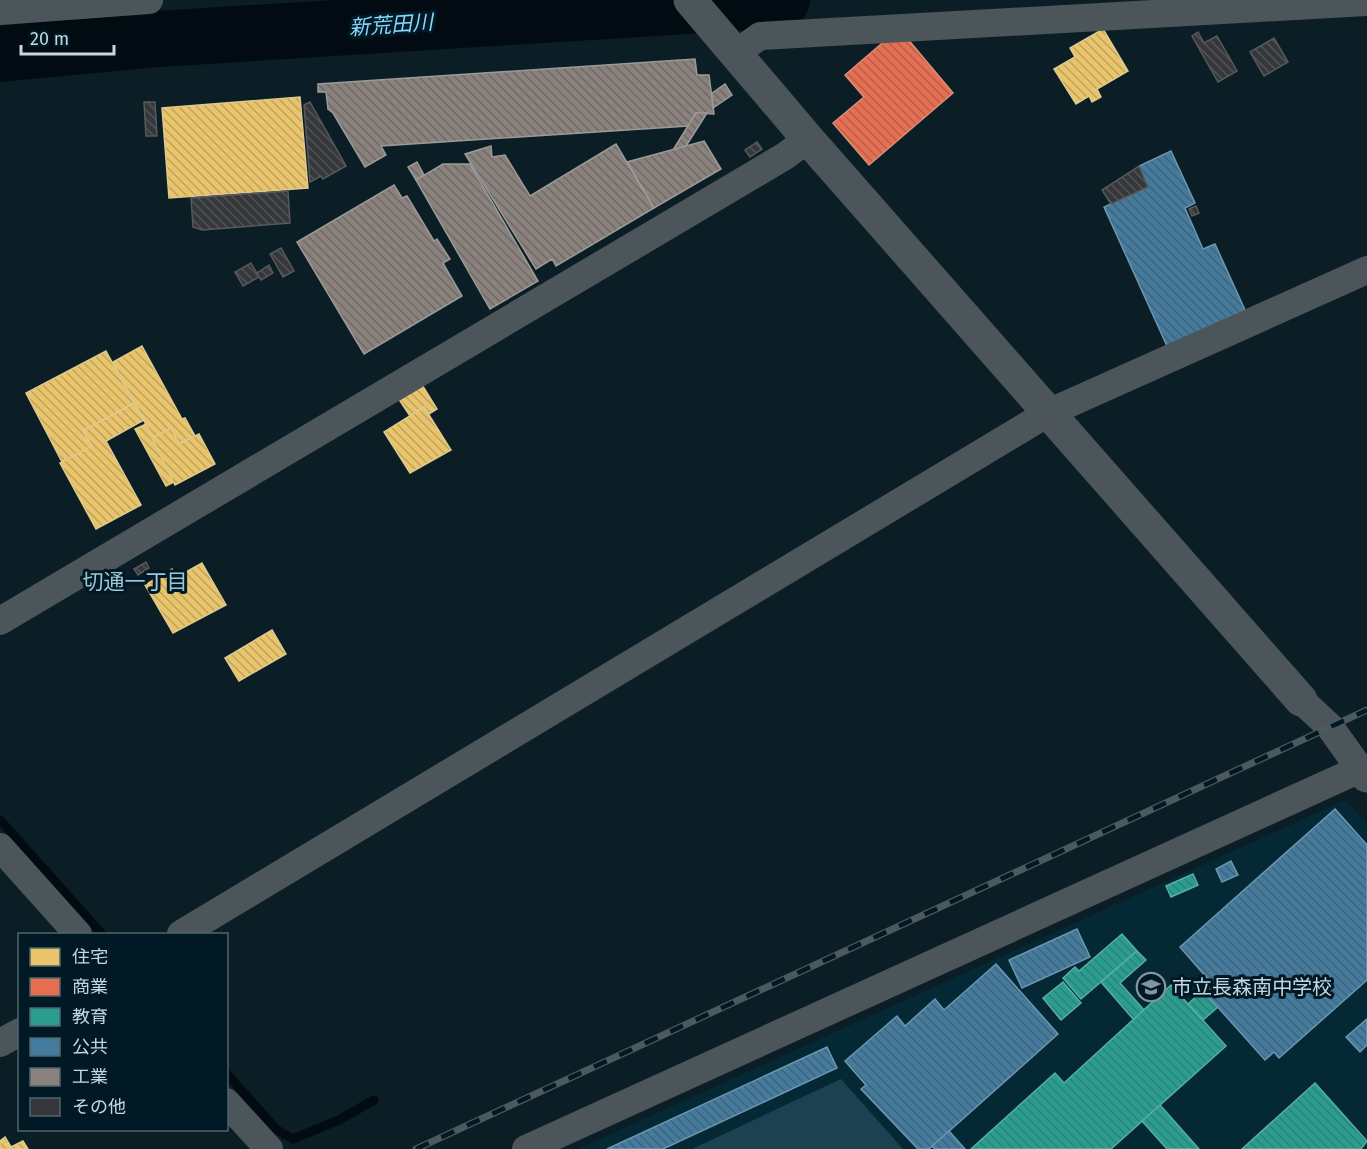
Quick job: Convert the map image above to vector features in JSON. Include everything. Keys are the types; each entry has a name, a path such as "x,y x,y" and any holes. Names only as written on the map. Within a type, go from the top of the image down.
{"street":[{"path":"0,11 150,0"},
{"path":"526,1149 1364,773 1330,727 1301,700 1048,413 808,139 690,0"},
{"path":"728,45 760,36 1367,2"},
{"path":"0,621 785,156 808,139"},
{"path":"183,933 1048,413 1367,270"},
{"path":"0,847 77,933"},
{"path":"0,1043 18,1033"},
{"path":"228,1104 268,1149"}],"shaded area":[{"name":"市立長森南中学校","path":"1345,800 1367,824 1367,1149 578,1149"},
{"path":"841,1079 903,1149 692,1149"}],"building: 住宅":[{"path":"1103,29 1128,71 1097,89 1101,97 1092,102 1089,96 1076,104 1054,69 1075,57 1070,48"},
{"path":"300,97 308,188 169,198 162,108"},
{"path":"142,346 182,419 185,418 195,436 179,444 171,428 153,438 113,362"},
{"path":"106,351 134,403 83,431 92,446 62,462 26,393"},
{"path":"419,380 437,409 429,414 424,407 410,416 396,395"},
{"path":"134,403 144,420 106,441 141,505 96,529 60,463 92,446 83,431"},
{"path":"424,407 451,450 410,473 384,432"},
{"path":"146,424 174,482 166,486 135,429"},
{"path":"171,428 179,444 199,434 215,464 175,485 152,438"},
{"path":"202,563 226,605 173,633 145,585 172,569 177,577"},
{"path":"272,630 286,654 239,681 225,658"},
{"path":"5,1137 11,1147 23,1141 28,1149 0,1149 0,1141"}],"building: 商業":[{"path":"906,37 953,93 869,165 833,123 864,97 845,75 887,39"}],"building: 教育":[{"path":"1193,874 1198,885 1171,897 1166,886"},
{"path":"1122,934 1137,951 1081,999 1063,978 1075,967 1079,971"},
{"path":"1137,951 1146,960 1120,983 1144,1010 1134,1020 1101,982"},
{"path":"1063,982 1081,1003 1061,1020 1043,998"},
{"path":"1171,985 1226,1046 1111,1149 971,1149 1055,1073 1064,1083"},
{"path":"1203,990 1218,1007 1203,1020 1188,1004"},
{"path":"1315,1083 1367,1141 1361,1149 1242,1149"},
{"path":"1160,1105 1199,1149 1167,1149 1142,1121"}],"building: 公共":[{"path":"1171,151 1195,203 1185,208 1203,249 1215,244 1245,310 1167,346 1104,207 1148,187 1139,166"},
{"path":"1335,809 1367,845 1367,980 1279,1058 1274,1052 1265,1060 1198,985 1207,978 1180,947"},
{"path":"1231,861 1238,875 1222,882 1216,869"},
{"path":"1077,929 1090,957 1022,988 1009,960"},
{"path":"996,964 1058,1034 929,1149 918,1149 861,1089 866,1085 845,1061 897,1016 905,1026 935,999 944,1010"},
{"path":"1367,1019 1367,1045 1360,1052 1346,1037"},
{"path":"827,1047 837,1068 663,1149 607,1149"},
{"path":"949,1131 965,1149 935,1149 932,1146"}],"building: 工業":[{"path":"695,59 697,75 709,75 714,114 696,113 688,126 381,146 386,155 365,167 333,113 328,109 326,92 318,92 318,84"},
{"path":"725,84 732,95 713,108 712,93"},
{"path":"696,113 707,113 686,146 673,150"},
{"path":"704,141 721,169 654,208 627,162"},
{"path":"616,144 654,208 556,266 552,259 536,269 465,154 491,146 492,157 505,155 530,196"},
{"path":"417,162 424,175 416,180 408,167"},
{"path":"443,164 470,164 538,281 490,309 416,180"},
{"path":"394,185 402,198 407,196 434,241 437,239 450,259 443,263 462,296 364,354 297,242"}],"building: その他":[{"path":"1198,32 1204,43 1217,36 1237,71 1218,82 1192,36"},
{"path":"1274,38 1288,62 1264,76 1250,52"},
{"path":"144,102 155,102 157,136 146,136"},
{"path":"310,102 346,166 323,179 321,176 310,182 304,105"},
{"path":"757,142 762,149 750,157 745,150"},
{"path":"1139,166 1148,187 1111,204 1102,190"},
{"path":"288,191 290,223 202,230 193,227 191,198"},
{"path":"1196,206 1199,213 1192,216 1189,209"},
{"path":"281,248 294,271 283,277 270,254"},
{"path":"251,263 259,277 243,286 235,272"},
{"path":"269,265 273,273 261,280 257,273"},
{"path":"146,562 149,568 138,575 134,569"}],"waterway":[{"name":"新荒田川","path":"0,54 158,39 782,0"},
{"path":"0,820 101,933"},
{"path":"228,1075 277,1130 293,1139 339,1120 374,1100"}],"railway":[{"path":"416,1149 1367,710"}],"place":[{"name":"市立長森南中学校","path":"1151,987"}],"district":[{"name":"切通一丁目","path":"135,582"}]}
